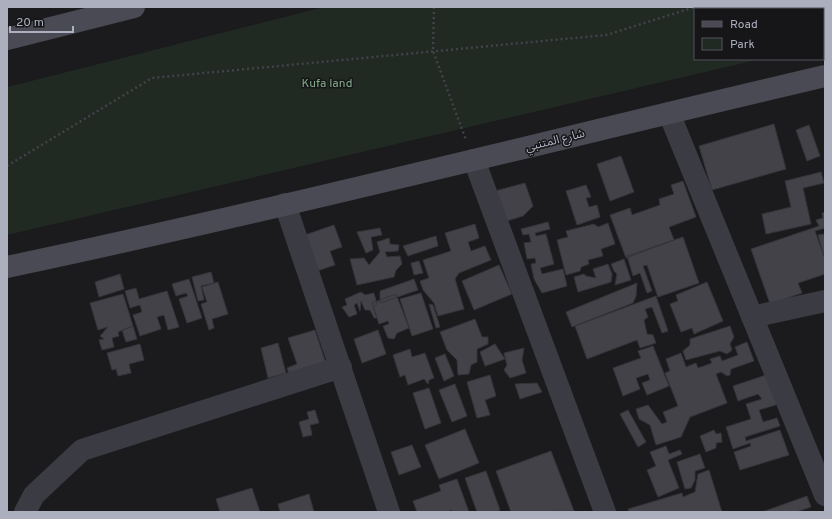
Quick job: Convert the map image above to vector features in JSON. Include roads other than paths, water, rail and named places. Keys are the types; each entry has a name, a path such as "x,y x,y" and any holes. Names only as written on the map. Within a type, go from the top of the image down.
{"street":[{"path":"7,39 134,7"},
{"name":"شارع المتنبي","path":"7,267 286,204 825,76"},
{"path":"668,113 825,495"},
{"path":"474,160 605,512"},
{"path":"286,204 389,512"},
{"path":"752,317 825,302"},
{"path":"24,512 34,495 82,450 341,367"}],"park label":[{"name":"Kufa land","path":"327,83"}]}
